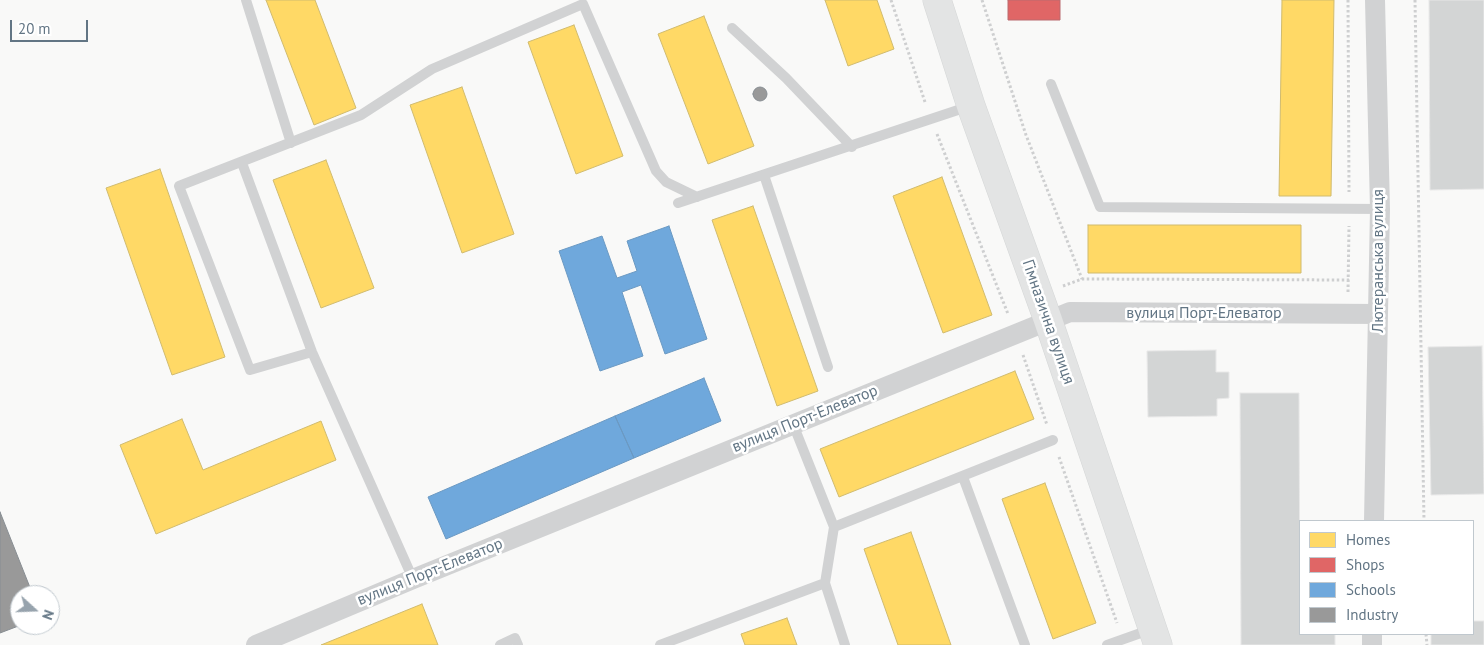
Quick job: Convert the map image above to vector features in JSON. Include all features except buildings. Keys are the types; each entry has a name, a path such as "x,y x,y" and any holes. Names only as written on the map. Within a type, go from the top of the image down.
{"street":[{"name":"Гімназична вулиця","path":"937,0 971,106 1048,320 1156,637"},
{"name":"Лютеранська вулиця","path":"1374,520 1380,209 1375,0"},
{"name":"вулиця Порт-Елеватор","path":"256,645 413,579 1070,312 1378,314"}],"lane":[{"path":"246,0 291,144"},
{"path":"312,352 250,370 179,186 291,144 361,115 432,69 584,4 656,171 666,182 697,197"},
{"path":"732,28 786,78 852,147"},
{"path":"1052,84 1100,206 1380,209"},
{"path":"678,203 932,121 971,106"},
{"path":"242,163 312,352 413,579"},
{"path":"764,175 828,366"},
{"path":"793,424 834,527 825,582 845,645"},
{"path":"834,527 964,477 1053,440"},
{"path":"964,477 1025,645"},
{"path":"660,645 825,582"},
{"path":"1107,645 1123,640 1156,637"},
{"path":"500,645 515,638 518,645"}],"path":[{"path":"891,0 932,121 1016,334 1123,640"},
{"path":"982,0 1026,135 1082,280"},
{"path":"1346,314 1349,280 1348,0"},
{"path":"1415,0 1424,520"},
{"path":"1004,307 1082,280 1349,280"}]}
